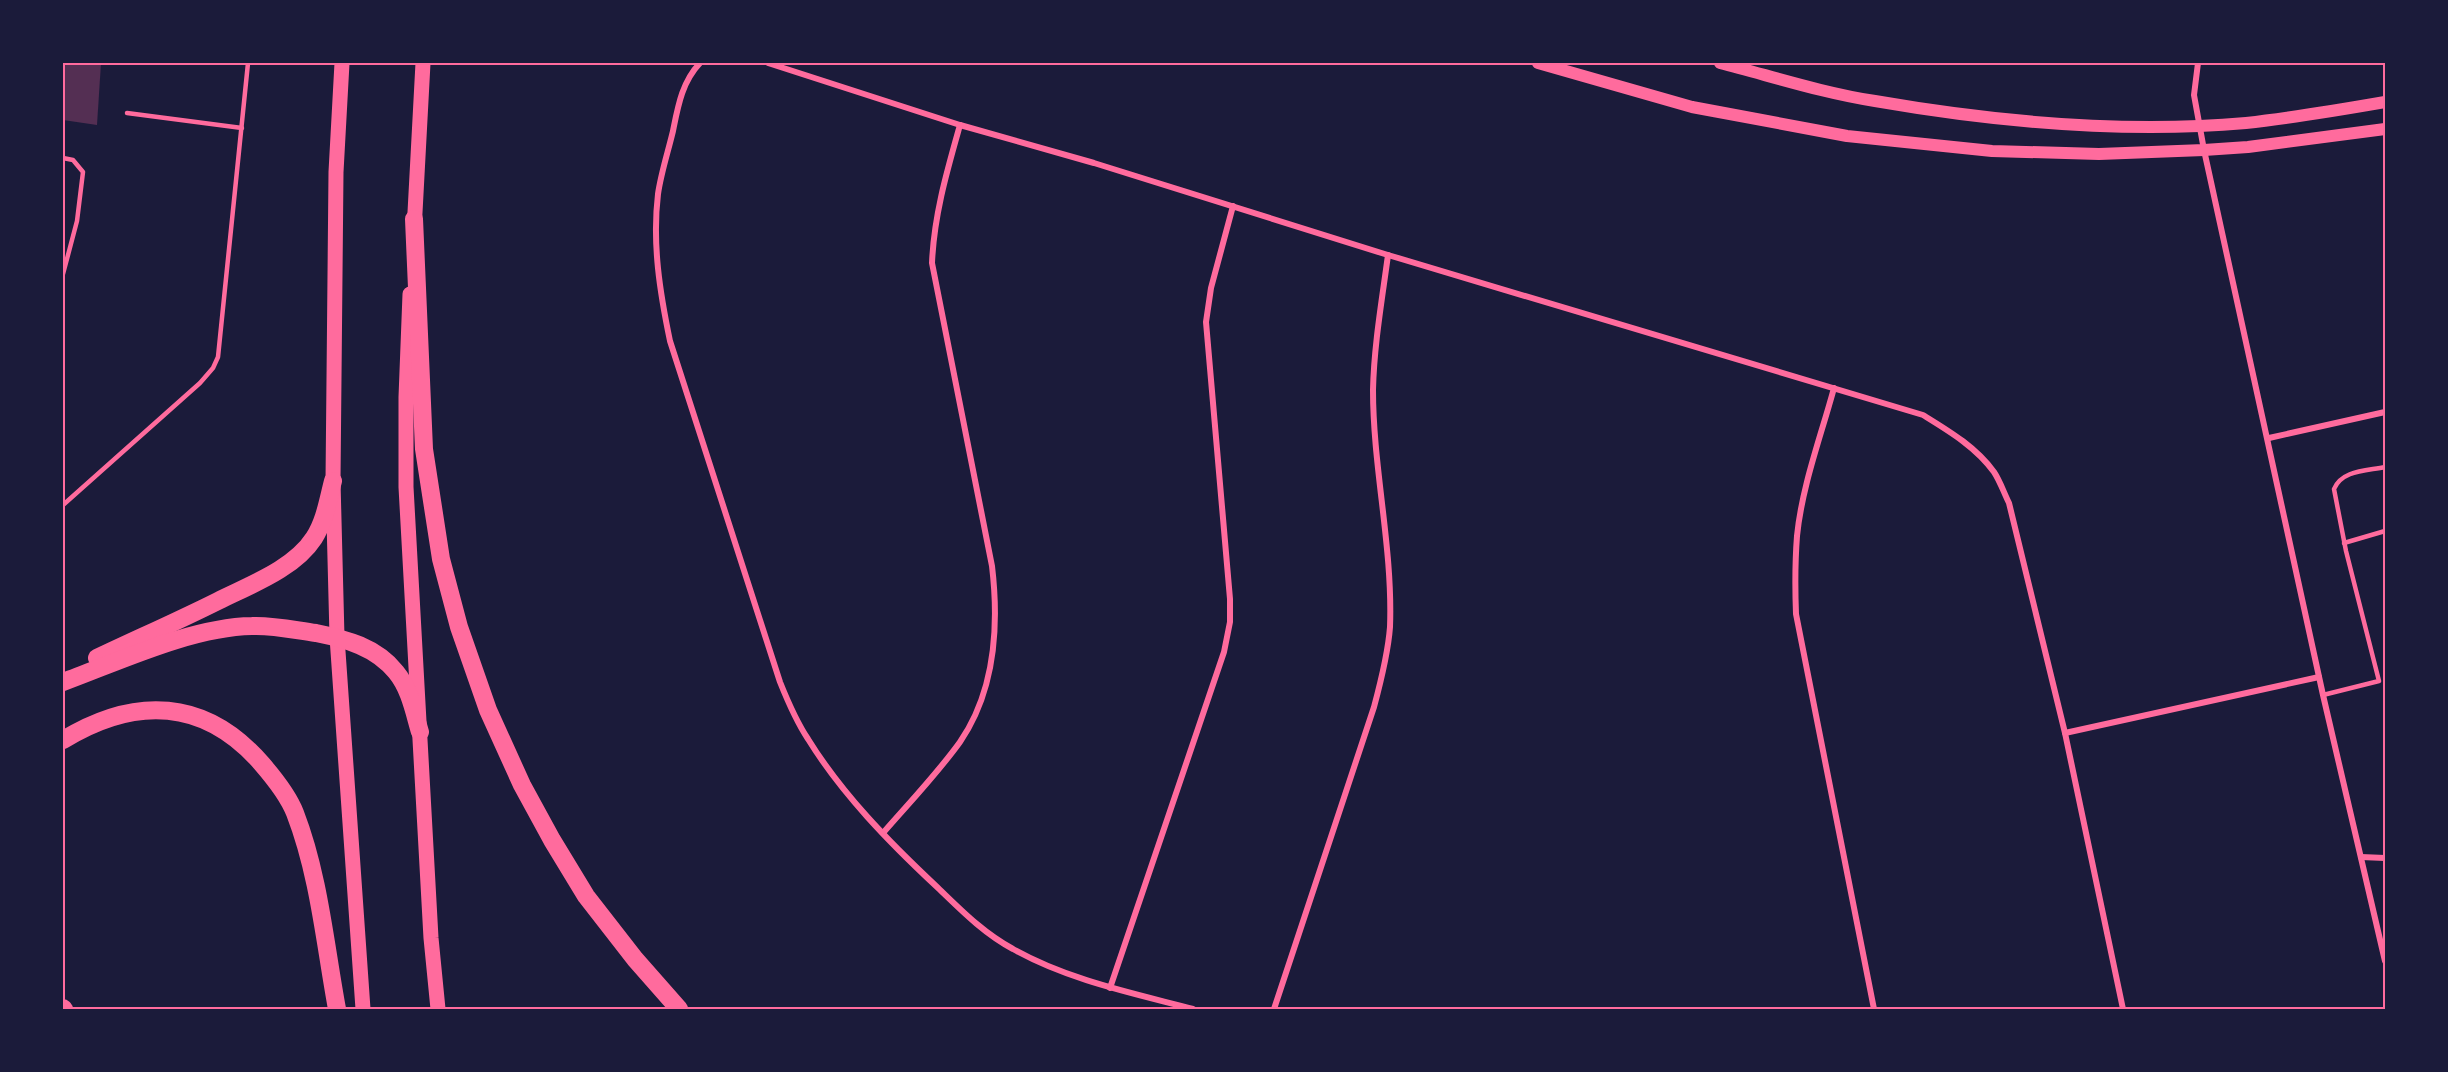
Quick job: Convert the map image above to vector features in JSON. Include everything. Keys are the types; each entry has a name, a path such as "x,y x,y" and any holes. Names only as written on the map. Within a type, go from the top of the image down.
{"highway":[{"path":"414,219 424,449 441,559 459,627 488,710 522,785 552,840 586,896 635,959 680,1009"},
{"path":"63,675 277,570 300,553 313,539 322,522 333,481"},
{"path":"63,682 168,644 212,632 251,626 287,628 337,637 361,646 382,658 397,673 411,700 420,732"},
{"path":"63,740 88,725 117,715 150,710 184,714 214,723 246,745 277,781 295,813 313,872 337,1009"}],"main road":[{"path":"342,63 336,172 333,481 337,637 363,1009"},
{"path":"423,63 406,397 406,487 431,938 438,1009"},
{"path":"1538,63 1692,106 1847,135 1992,151 2099,154 2204,150 2248,147 2385,129"},
{"path":"1720,63 1872,101 1984,118 2104,126 2199,126 2297,117 2385,102"}],"street":[{"path":"700,63 688,76 681,97 658,193 656,230 659,285 670,341 780,682 807,739 840,784 884,833 975,923 1003,943 1063,972 1110,988 1193,1009"},
{"path":"768,63 960,125 1094,163 1388,255 1923,415 1951,432 1995,473 2008,503 2065,733 2123,1009"},
{"path":"2198,63 2194,95 2199,126 2323,695 2385,961"},
{"path":"884,833 960,741 974,716 986,682 994,640 996,602 992,566 932,263 933,233 939,198 960,125"},
{"path":"1110,988 1224,652 1230,622 1230,599 1206,322 1211,288 1233,206"},
{"path":"1274,1009 1374,707 1385,665 1390,628 1389,591 1373,392 1375,353 1388,255"},
{"path":"1834,388 1807,487 1798,534 1795,575 1796,614 1874,1009"},
{"path":"2268,438 2385,412"},
{"path":"2065,733 2319,677"},
{"path":"2361,857 2385,858"}],"lane":[{"path":"63,505 213,368 221,346 248,63"},
{"path":"127,113 242,128"},
{"path":"63,158 73,160 83,172 77,221 66,252 63,274"},
{"path":"2379,681 2344,543 2334,489 2344,475 2385,467"},
{"path":"2344,543 2385,531"},
{"path":"2323,695 2385,680"}],"building":[{"path":"63,63 101,63 97,125 63,120"}]}
